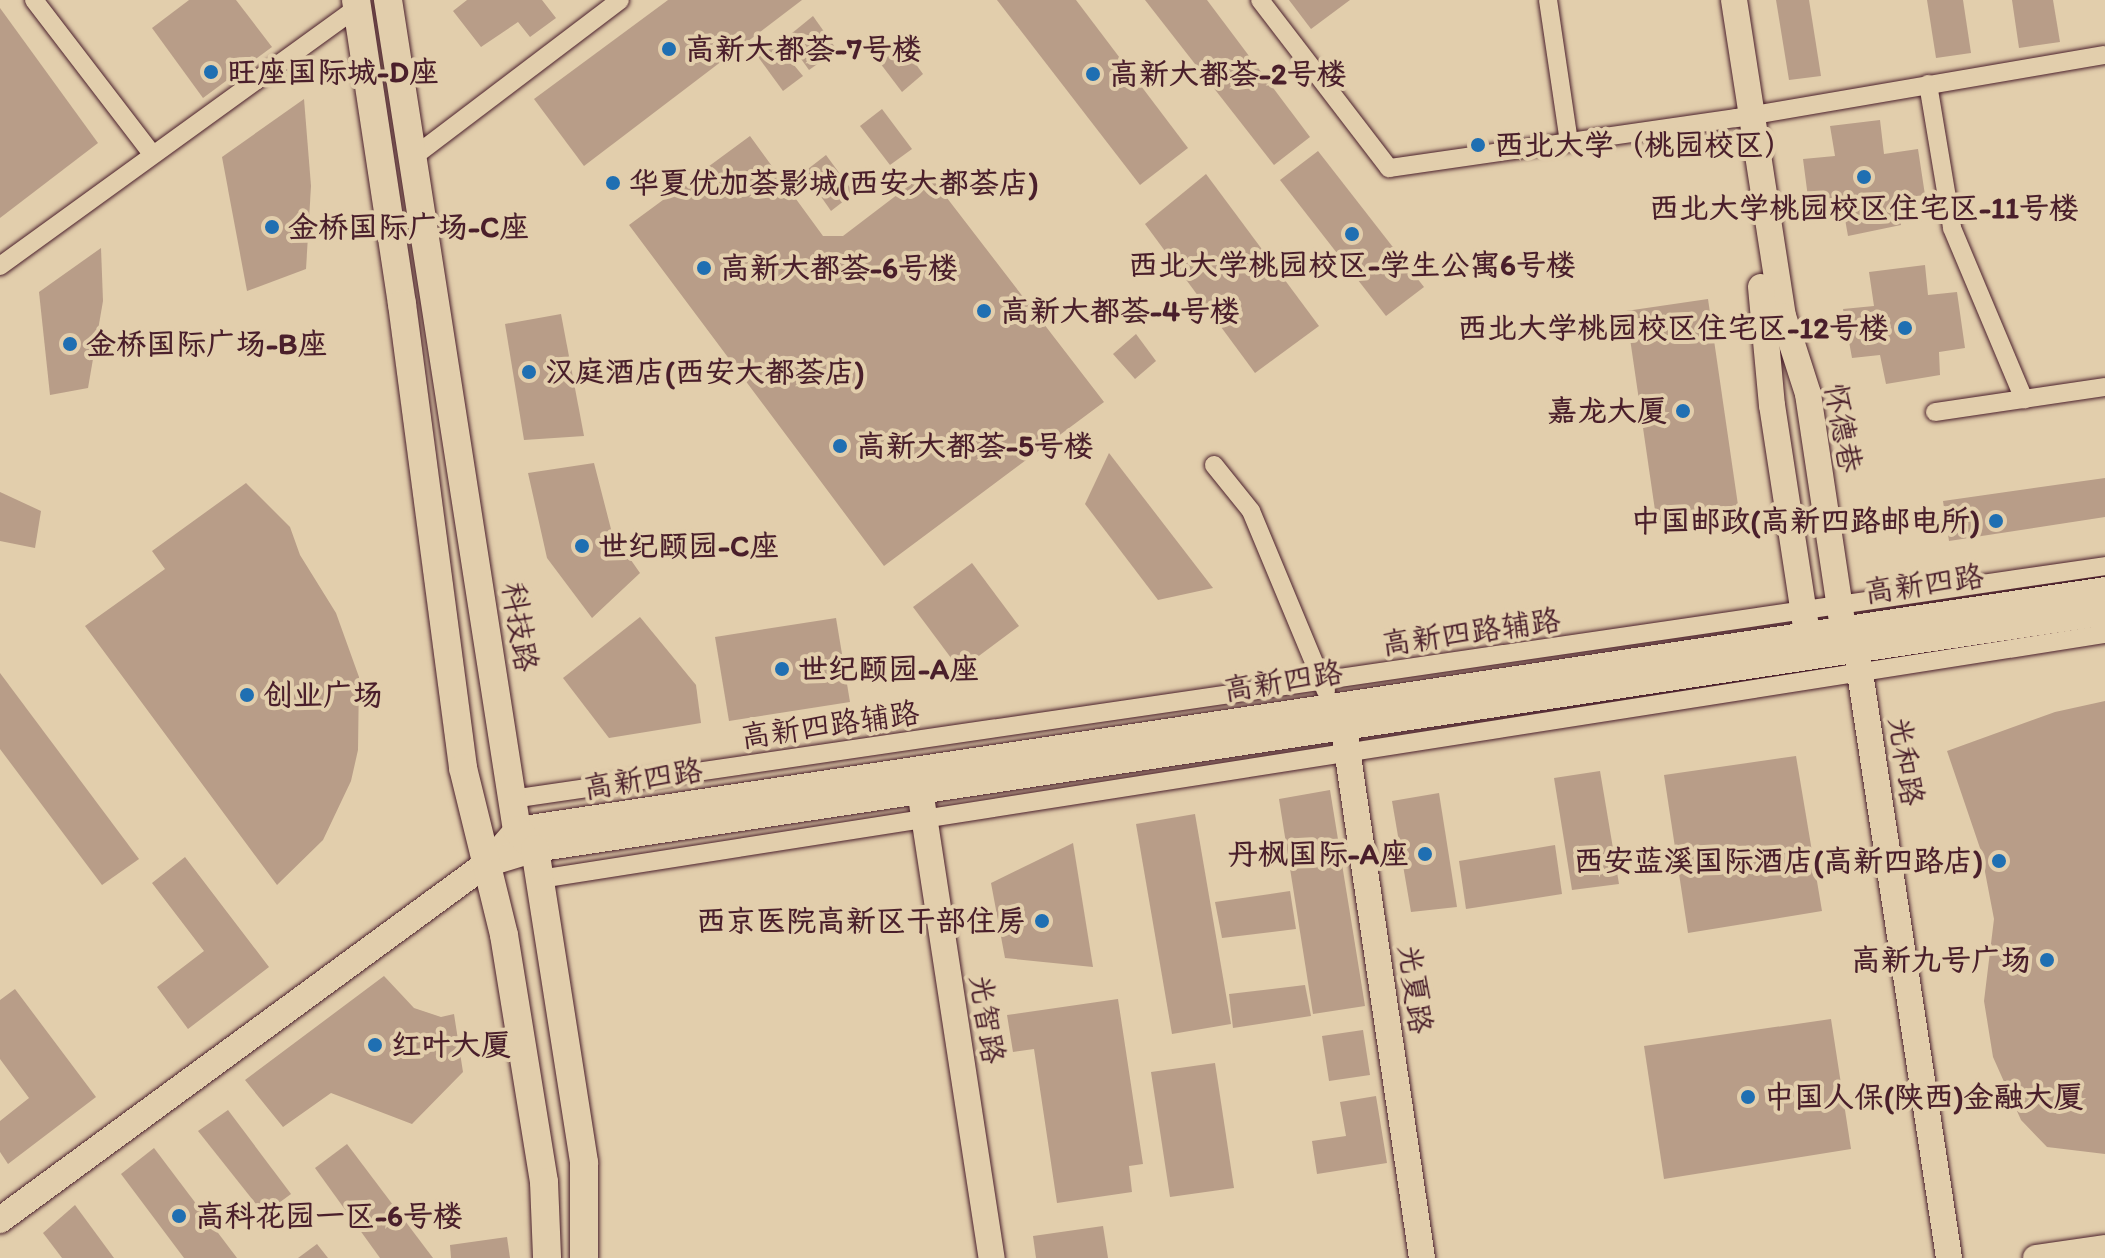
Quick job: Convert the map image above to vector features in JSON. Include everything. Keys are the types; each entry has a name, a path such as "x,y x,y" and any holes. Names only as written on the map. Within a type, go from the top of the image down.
{"main road":[{"name":"科技路","path":"388,0 512,799 540,879 584,1163 584,1258"},
{"path":"356,4 402,304 463,768 504,935 544,1182 547,1258"}],"street":[{"path":"34,0 152,154"},
{"path":"412,158 620,0"},
{"path":"1260,0 1389,168 1744,116 2105,55"},
{"path":"1548,0 1569,142"},
{"name":"怀德巷","path":"1718,0 1783,316 1808,394 1841,617 1858,662"},
{"name":"怀德巷","path":"1734,0 1744,116 1805,623"},
{"path":"0,266 356,4"},
{"path":"1928,84 1952,228 2024,399"},
{"path":"1935,412 2105,387"},
{"path":"540,879 924,818 1336,717 1251,511 1214,465"},
{"path":"1841,617 2105,566"},
{"name":"高新四路","path":"526,840 920,790 1336,717 1841,617 2105,590"},
{"name":"高新四路","path":"0,1220 486,864 526,840 1336,717 1858,662 2105,612"},
{"path":"1805,623 1858,662 2105,634"},
{"name":"光和路","path":"1858,662 1949,1258"},
{"name":"高新四路辅路","path":"512,799 1336,717"},
{"name":"光夏路","path":"1336,717 1422,1258"},
{"name":"光智路","path":"920,790 992,1258"},
{"path":"2036,1258 2105,1248"}],"building":[{"name":"旺座国际城-D座","path":"189,0 236,0 272,47 203,98 152,28"},
{"path":"467,0 542,0 556,18 530,37 518,22 481,47 453,11"},
{"name":"高新大都荟-7号楼","path":"668,0 802,0 584,166 534,99"},
{"name":"高新大都荟-2号楼","path":"997,0 1076,0 1188,148 1140,185"},
{"path":"1145,0 1207,0 1310,137 1274,165"},
{"path":"1289,0 1350,0 1311,29"},
{"path":"1776,0 1809,0 1821,76 1789,80"},
{"path":"1927,0 1963,0 1971,53 1936,58"},
{"path":"2012,0 2053,0 2060,42 2019,48"},
{"path":"0,8 98,143 0,218"},
{"path":"813,16 837,50 809,70 786,38"},
{"path":"774,41 803,76 783,91 756,54"},
{"path":"902,45 923,74 902,92 880,63"},
{"name":"金桥国际广场-C座","path":"304,99 311,186 306,269 247,291 222,157"},
{"path":"882,109 912,149 890,165 860,126"},
{"name":"西北大学桃园校区住宅区-11号楼","path":"1880,120 1884,154 1918,149 1925,195 1899,198 1901,225 1848,236 1843,208 1810,213 1803,159 1835,156 1830,126"},
{"path":"750,136 823,236 843,236 927,172 1104,402 884,566 629,225"},
{"name":"西北大学桃园校区-学生公寓6号楼","path":"1318,151 1424,287 1386,316 1280,180"},
{"path":"826,155 854,193 831,211 804,172"},
{"path":"1206,174 1319,326 1255,373 1145,224"},
{"name":"金桥国际广场-B座","path":"101,248 103,301 88,388 50,395 39,292"},
{"name":"西北大学桃园校区住宅区-12号楼","path":"1925,265 1928,295 1957,292 1965,348 1939,352 1940,375 1886,384 1880,355 1852,358 1843,309 1874,306 1869,272"},
{"name":"嘉龙大厦","path":"1708,299 1739,512 1657,524 1626,311"},
{"path":"561,314 584,436 524,440 505,324"},
{"path":"1136,334 1156,361 1135,379 1113,354"},
{"path":"1109,453 1213,588 1158,600 1085,504"},
{"name":"世纪颐园-C座","path":"594,463 612,533 640,573 592,618 547,558 528,473"},
{"path":"2105,478 2105,517 1949,541 1943,501"},
{"name":"创业广场","path":"246,483 290,527 300,555 336,613 359,677 358,750 351,781 323,840 277,885 85,626 165,569 152,551"},
{"path":"0,492 41,511 35,548 0,541"},
{"path":"972,563 1019,626 960,670 913,607"},
{"path":"640,617 696,685 701,723 609,738 563,678"},
{"name":"世纪颐园-A座","path":"836,618 850,702 729,721 715,637"},
{"path":"0,673 139,859 102,885 0,749"},
{"name":"高新九号广场","path":"2105,701 2105,1154 2047,1147 2021,1120 1993,1057 1984,1001 1994,919 1981,851 1947,751 2055,712"},
{"path":"1796,756 1822,911 1688,933 1664,775"},
{"path":"1600,771 1619,884 1572,890 1554,778"},
{"path":"1330,790 1365,1006 1313,1014 1279,799"},
{"name":"丹枫国际-A座","path":"1439,793 1457,907 1411,912 1392,801"},
{"path":"1195,814 1231,1024 1172,1034 1136,824"},
{"name":"西京医院高新区干部住房","path":"1073,843 1093,967 1005,958 991,883"},
{"path":"1555,845 1562,894 1466,909 1459,861"},
{"path":"185,857 269,967 188,1029 157,987 204,951 152,883"},
{"path":"1290,891 1296,929 1222,938 1215,902"},
{"name":"红叶大厦","path":"384,976 414,1008 441,1017 454,1014 463,1072 412,1124 331,1093 283,1127 245,1080"},
{"path":"1305,985 1311,1016 1233,1028 1229,994"},
{"path":"15,989 96,1097 8,1164 0,1152 0,1121 29,1098 0,1059 0,1000"},
{"path":"1118,999 1143,1164 1129,1166 1132,1192 1057,1203 1034,1049 1013,1052 1007,1015"},
{"name":"中国人保(陕西)金融大厦","path":"1831,1019 1851,1149 1664,1179 1644,1046"},
{"path":"1363,1030 1370,1075 1329,1081 1322,1036"},
{"path":"1215,1063 1234,1188 1170,1197 1151,1072"},
{"path":"1376,1096 1387,1163 1317,1174 1312,1141 1346,1136 1340,1102"},
{"path":"228,1110 291,1194 264,1214 198,1131"},
{"path":"347,1144 433,1258 380,1258 315,1168"},
{"name":"高科花园一区-6号楼","path":"154,1148 237,1258 184,1258 121,1174"},
{"path":"75,1205 114,1258 62,1258 43,1233"},
{"path":"1103,1226 1108,1258 1036,1258 1033,1236"},
{"path":"507,1237 510,1258 451,1258 450,1245"},
{"path":"317,1244 328,1258 298,1258"}],"place":[{"name":"高新大都荟-7号楼","path":"669,49"},
{"name":"旺座国际城-D座","path":"211,72"},
{"name":"高新大都荟-2号楼","path":"1093,74"},
{"name":"西北大学（桃园校区）","path":"1478,145"},
{"name":"西北大学桃园校区住宅区-11号楼","path":"1864,177"},
{"name":"华夏优加荟影城(西安大都荟店)","path":"613,183"},
{"name":"金桥国际广场-C座","path":"272,227"},
{"name":"西北大学桃园校区-学生公寓6号楼","path":"1352,234"},
{"name":"高新大都荟-6号楼","path":"704,268"},
{"name":"高新大都荟-4号楼","path":"984,311"},
{"name":"西北大学桃园校区住宅区-12号楼","path":"1905,328"},
{"name":"金桥国际广场-B座","path":"70,344"},
{"name":"汉庭酒店(西安大都荟店)","path":"529,372"},
{"name":"嘉龙大厦","path":"1683,411"},
{"name":"高新大都荟-5号楼","path":"840,446"},
{"name":"中国邮政(高新四路邮电所)","path":"1996,521"},
{"name":"世纪颐园-C座","path":"582,546"},
{"name":"世纪颐园-A座","path":"782,669"},
{"name":"创业广场","path":"247,695"},
{"name":"丹枫国际-A座","path":"1425,854"},
{"name":"西安蓝溪国际酒店(高新四路店)","path":"1999,861"},
{"name":"西京医院高新区干部住房","path":"1042,921"},
{"name":"高新九号广场","path":"2047,960"},
{"name":"红叶大厦","path":"375,1045"},
{"name":"中国人保(陕西)金融大厦","path":"1748,1097"},
{"name":"高科花园一区-6号楼","path":"179,1216"}]}
